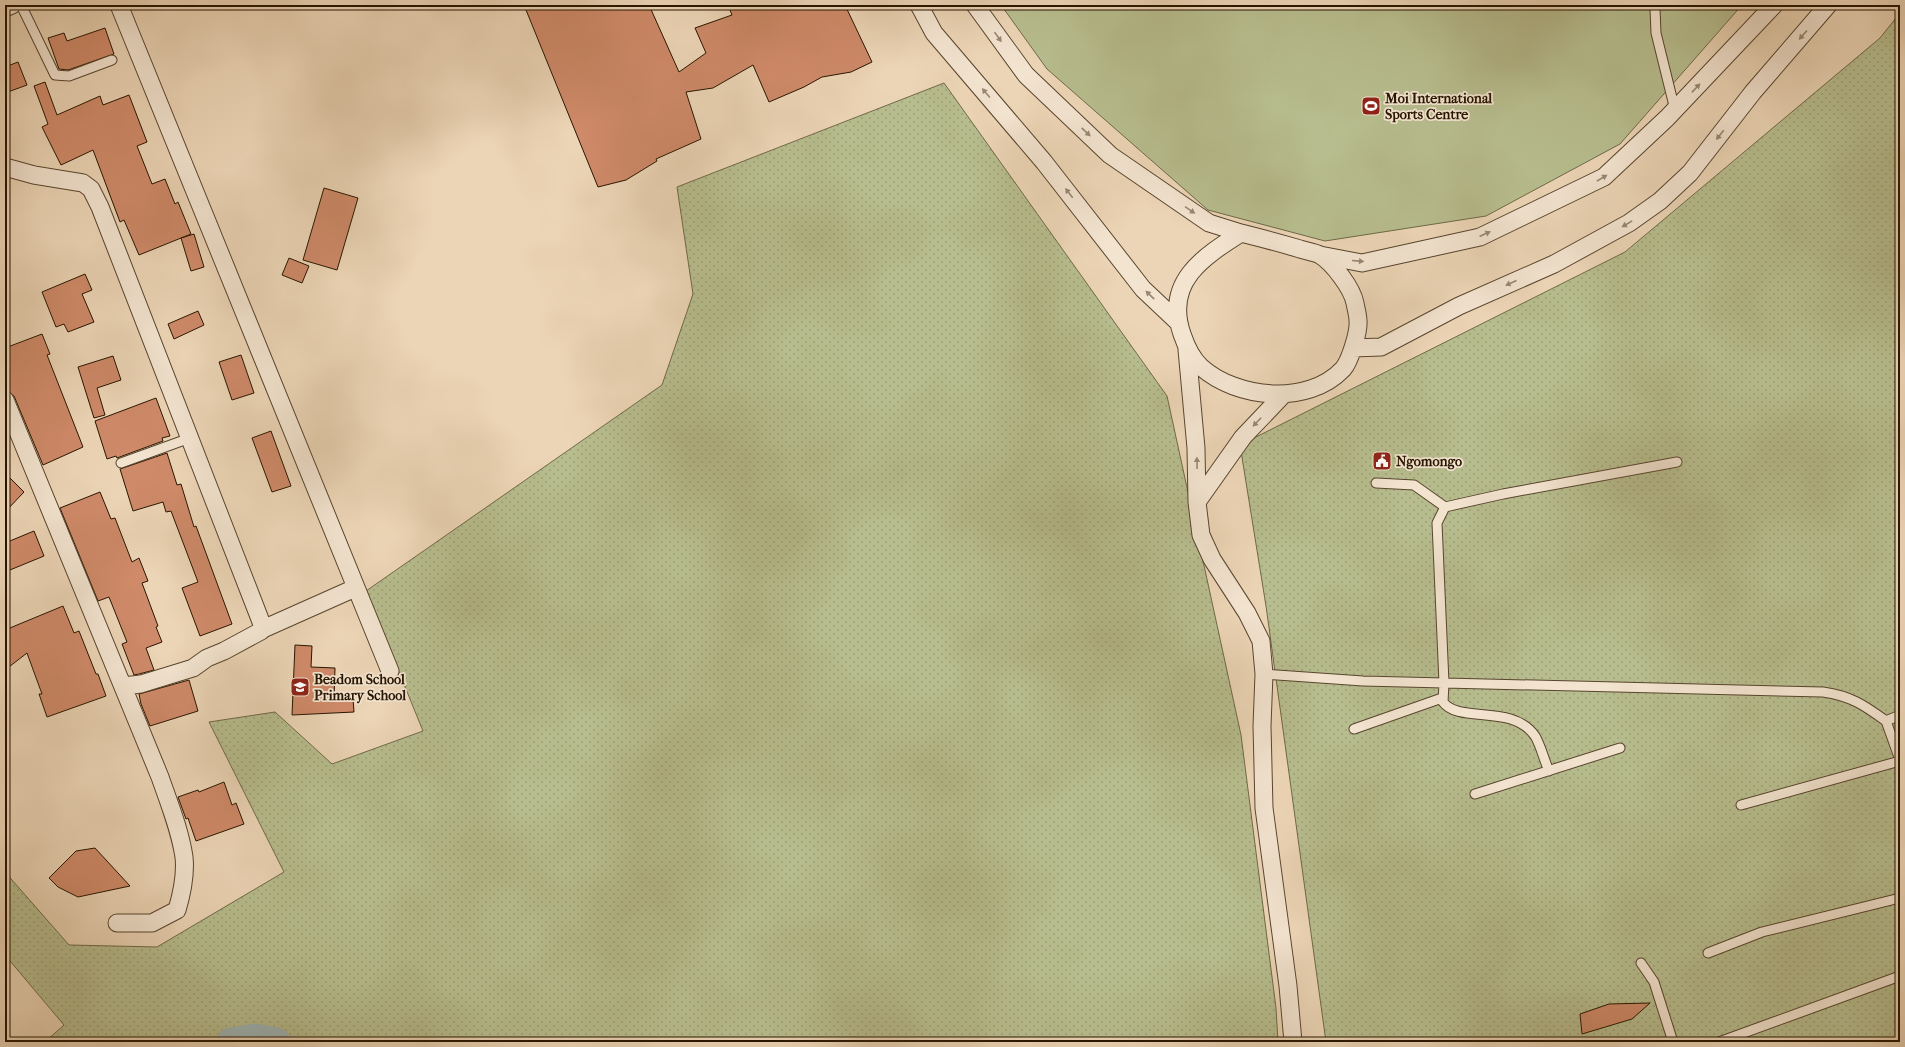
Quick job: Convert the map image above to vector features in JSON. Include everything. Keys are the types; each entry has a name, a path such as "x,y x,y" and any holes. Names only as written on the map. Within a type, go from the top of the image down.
{"street":[{"path":"5,8 12,5"},
{"path":"119,5 390,671"},
{"path":"919,5 934,32 1044,162 1143,289 1178,322"},
{"path":"975,5 1026,75 1110,154 1209,223 1320,255 1362,263 1480,237 1604,177 1675,110 1774,5"},
{"path":"1353,348 1381,347 1459,306 1554,264 1629,223 1660,200 1690,173 1753,92 1828,5"},
{"path":"5,167 34,175 83,183 91,189 100,207 263,629"},
{"path":"1242,233 1212,251 1194,267 1184,281 1178,299 1178,322 1187,350 1196,448 1197,502 1201,535 1206,548 1247,612 1259,636 1264,674 1262,726 1264,808 1288,986 1293,1042"},
{"path":"1187,350 1201,367 1228,385 1260,393 1284,394 1323,384 1343,368 1353,348 1359,322 1354,297 1340,274 1320,255"},
{"path":"1197,502 1242,437 1284,394"},
{"path":"5,400 160,776 176,825 184,858 183,889 177,910 152,923 117,923"},
{"path":"123,686 141,684 193,668 207,658 224,651 263,629 355,588"}],"lane":[{"path":"21,5 55,75 69,76 112,60"},
{"path":"1653,5 1655,9 1656,33 1675,110"},
{"path":"121,463 190,438"},
{"path":"1376,483 1414,485 1445,507 1504,494 1677,462"},
{"path":"1445,507 1437,523 1444,683 1442,698 1445,705 1456,710 1504,716 1523,724 1535,737 1549,771"},
{"path":"1264,674 1363,681 1823,692 1842,695 1866,706 1886,721 1900,760 1741,805"},
{"path":"1354,729 1442,698"},
{"path":"1886,721 1900,715"},
{"path":"1475,794 1620,748"},
{"path":"1708,953 1762,932 1900,898"},
{"path":"1640,963 1654,982 1673,1042"},
{"path":"1719,1042 1900,976"}],"green space":[{"name":"Moi International Sports Centre","path":"1001,5 1742,5 1620,144 1486,216 1325,241 1208,210 1047,69"},
{"path":"1900,13 1900,1042 1326,1042 1266,606 1240,445 1625,252 1880,38"},
{"path":"944,83 1167,396 1241,735 1276,1008 1278,1042 45,1042 64,1025 5,955 5,872 69,945 157,947 284,872 209,722 275,712 332,764 423,731 366,591 662,385 693,294 677,187"}],"building":[{"path":"524,5 649,5 679,72 706,53 695,28 732,15 728,5 845,5 872,62 851,72 822,77 804,87 769,102 753,65 713,88 686,92 701,139 656,159 657,161 626,180 598,187"},
{"path":"105,28 114,54 68,70 59,69 48,38 64,33 67,41"},
{"path":"18,62 27,85 5,93 5,67"},
{"path":"45,82 57,115 100,96 103,105 129,95 147,142 137,146 152,184 165,179 175,204 178,202 191,234 139,255 124,220 120,222 93,150 61,165 42,127 48,124 34,86"},
{"path":"324,188 358,198 337,270 303,260"},
{"path":"194,234 204,267 191,271 181,238"},
{"path":"289,258 309,266 302,283 282,275"},
{"path":"85,274 92,290 82,294 94,322 68,332 64,324 56,327 42,292"},
{"path":"198,311 204,325 174,339 168,324"},
{"path":"42,334 50,354 47,355 83,447 43,465 14,396 6,390 5,386 5,348"},
{"path":"241,355 254,393 232,400 219,362"},
{"path":"113,356 121,380 97,388 105,415 94,418 78,367"},
{"path":"156,398 170,436 162,438 163,441 117,458 116,456 107,459 95,421"},
{"path":"271,431 291,486 272,492 252,438"},
{"path":"167,453 177,485 181,484 194,527 196,526 232,624 200,636 182,588 198,582 171,511 166,512 163,502 133,511 120,469"},
{"path":"5,473 24,492 5,512"},
{"path":"100,492 111,519 115,518 132,562 139,558 148,581 142,583 158,626 156,627 162,642 146,648 154,670 134,675 122,644 127,642 109,597 98,601 60,508"},
{"path":"34,531 44,556 5,572 5,543"},
{"path":"63,606 74,633 79,631 106,696 47,717 39,694 42,694 27,653 5,670 5,630"},
{"path":"295,645 312,646 311,667 335,668 334,700 353,699 354,712 292,715"},
{"path":"189,680 198,711 150,726 141,704 139,694"},
{"path":"224,782 232,805 236,803 244,824 196,841 188,818 186,819 178,797 198,790 199,792"},
{"path":"95,848 130,886 78,897 58,887 49,878 76,851"},
{"path":"1650,1003 1632,1019 1582,1034 1580,1014 1609,1004"}],"waterway":[{"path":"231,1042 255,1038 276,1042"}],"place":[{"name":"Moi International Sports Centre","path":"1371,106"},
{"name":"Ngomongo","path":"1382,461"},
{"name":"Beadom School Primary School","path":"300,687"}]}
